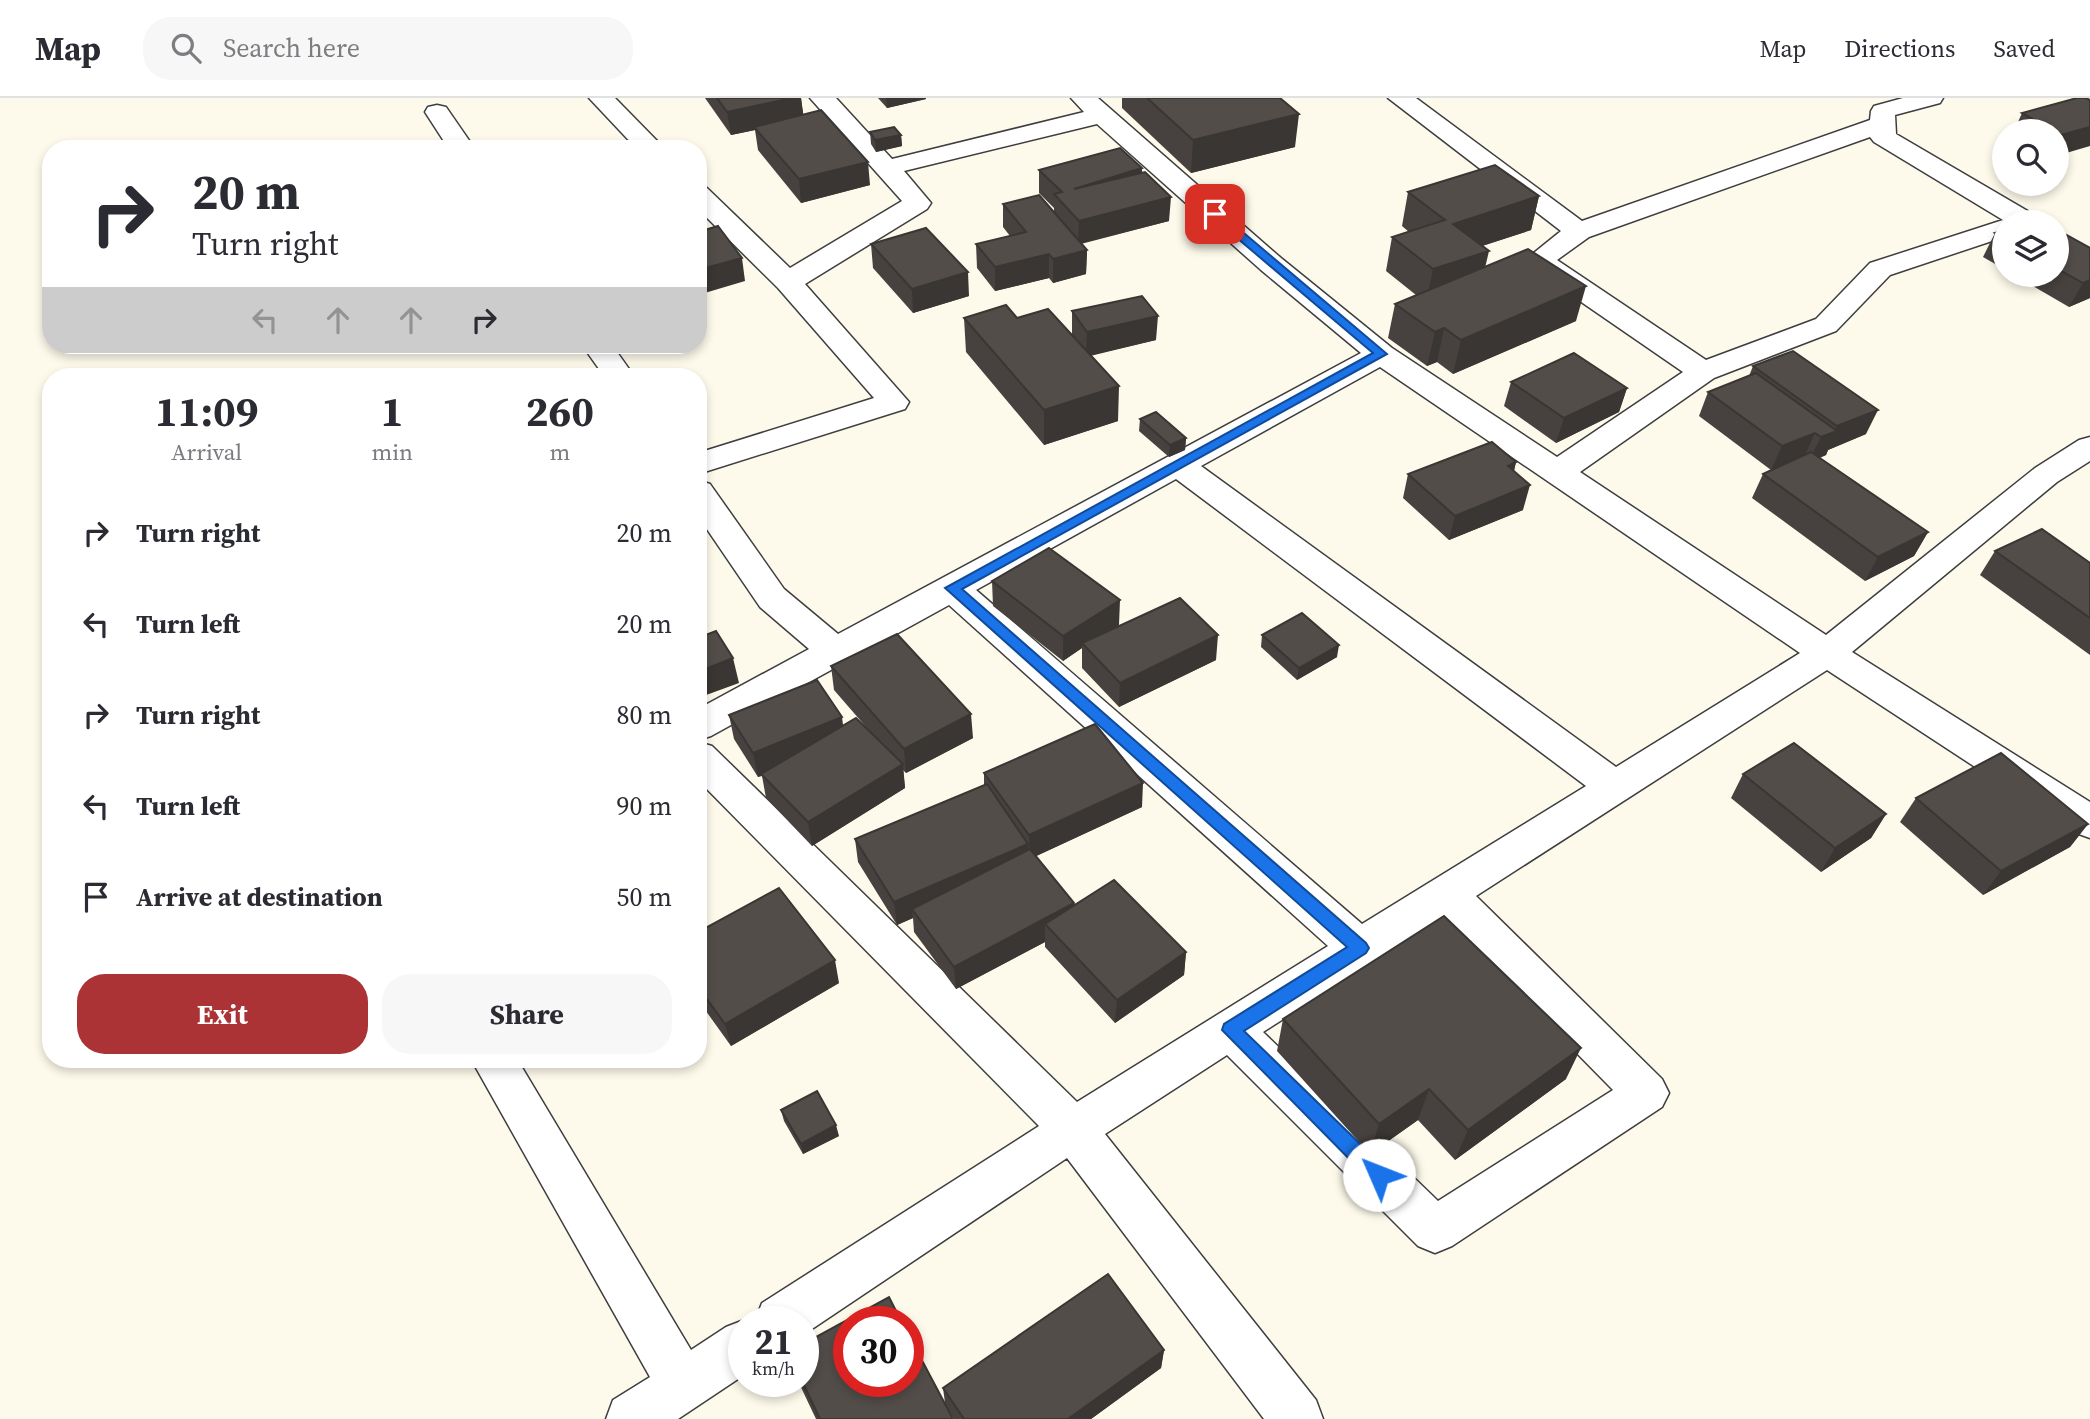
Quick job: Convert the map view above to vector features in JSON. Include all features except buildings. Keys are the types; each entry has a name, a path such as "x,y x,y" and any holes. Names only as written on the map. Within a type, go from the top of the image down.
{"street":[{"path":"601,98 643,140"},
{"path":"788,282 918,203 822,98"},
{"path":"1400,98 1579,230"},
{"path":"1931,98 1883,111 1883,137 1998,210"},
{"path":"886,168 1093,106 1271,264 1381,354 1827,653 2090,822"},
{"path":"437,112 456,140"},
{"path":"1703,372 1539,260 1579,230 1883,124"},
{"path":"707,203 788,282 894,402 707,461"},
{"path":"1558,472 1703,372 1826,325 1880,269 1992,232"},
{"path":"707,721 1381,354"},
{"path":"803,1306 1073,1129 1827,653 2046,475 2090,447"},
{"path":"1178,464 1616,787"},
{"path":"707,504 772,598 836,652"},
{"path":"952,588 1360,948"},
{"path":"707,765 1073,1129 1297,1419"},
{"path":"1231,1030 1434,1230 1646,1093 1446,893"},
{"path":"498,1068 683,1385"},
{"path":"632,1419 728,1355"}],"route":[{"path":"1215,214 1271,264 1381,354 952,588 1360,948 1231,1030 1379,1175"}]}
